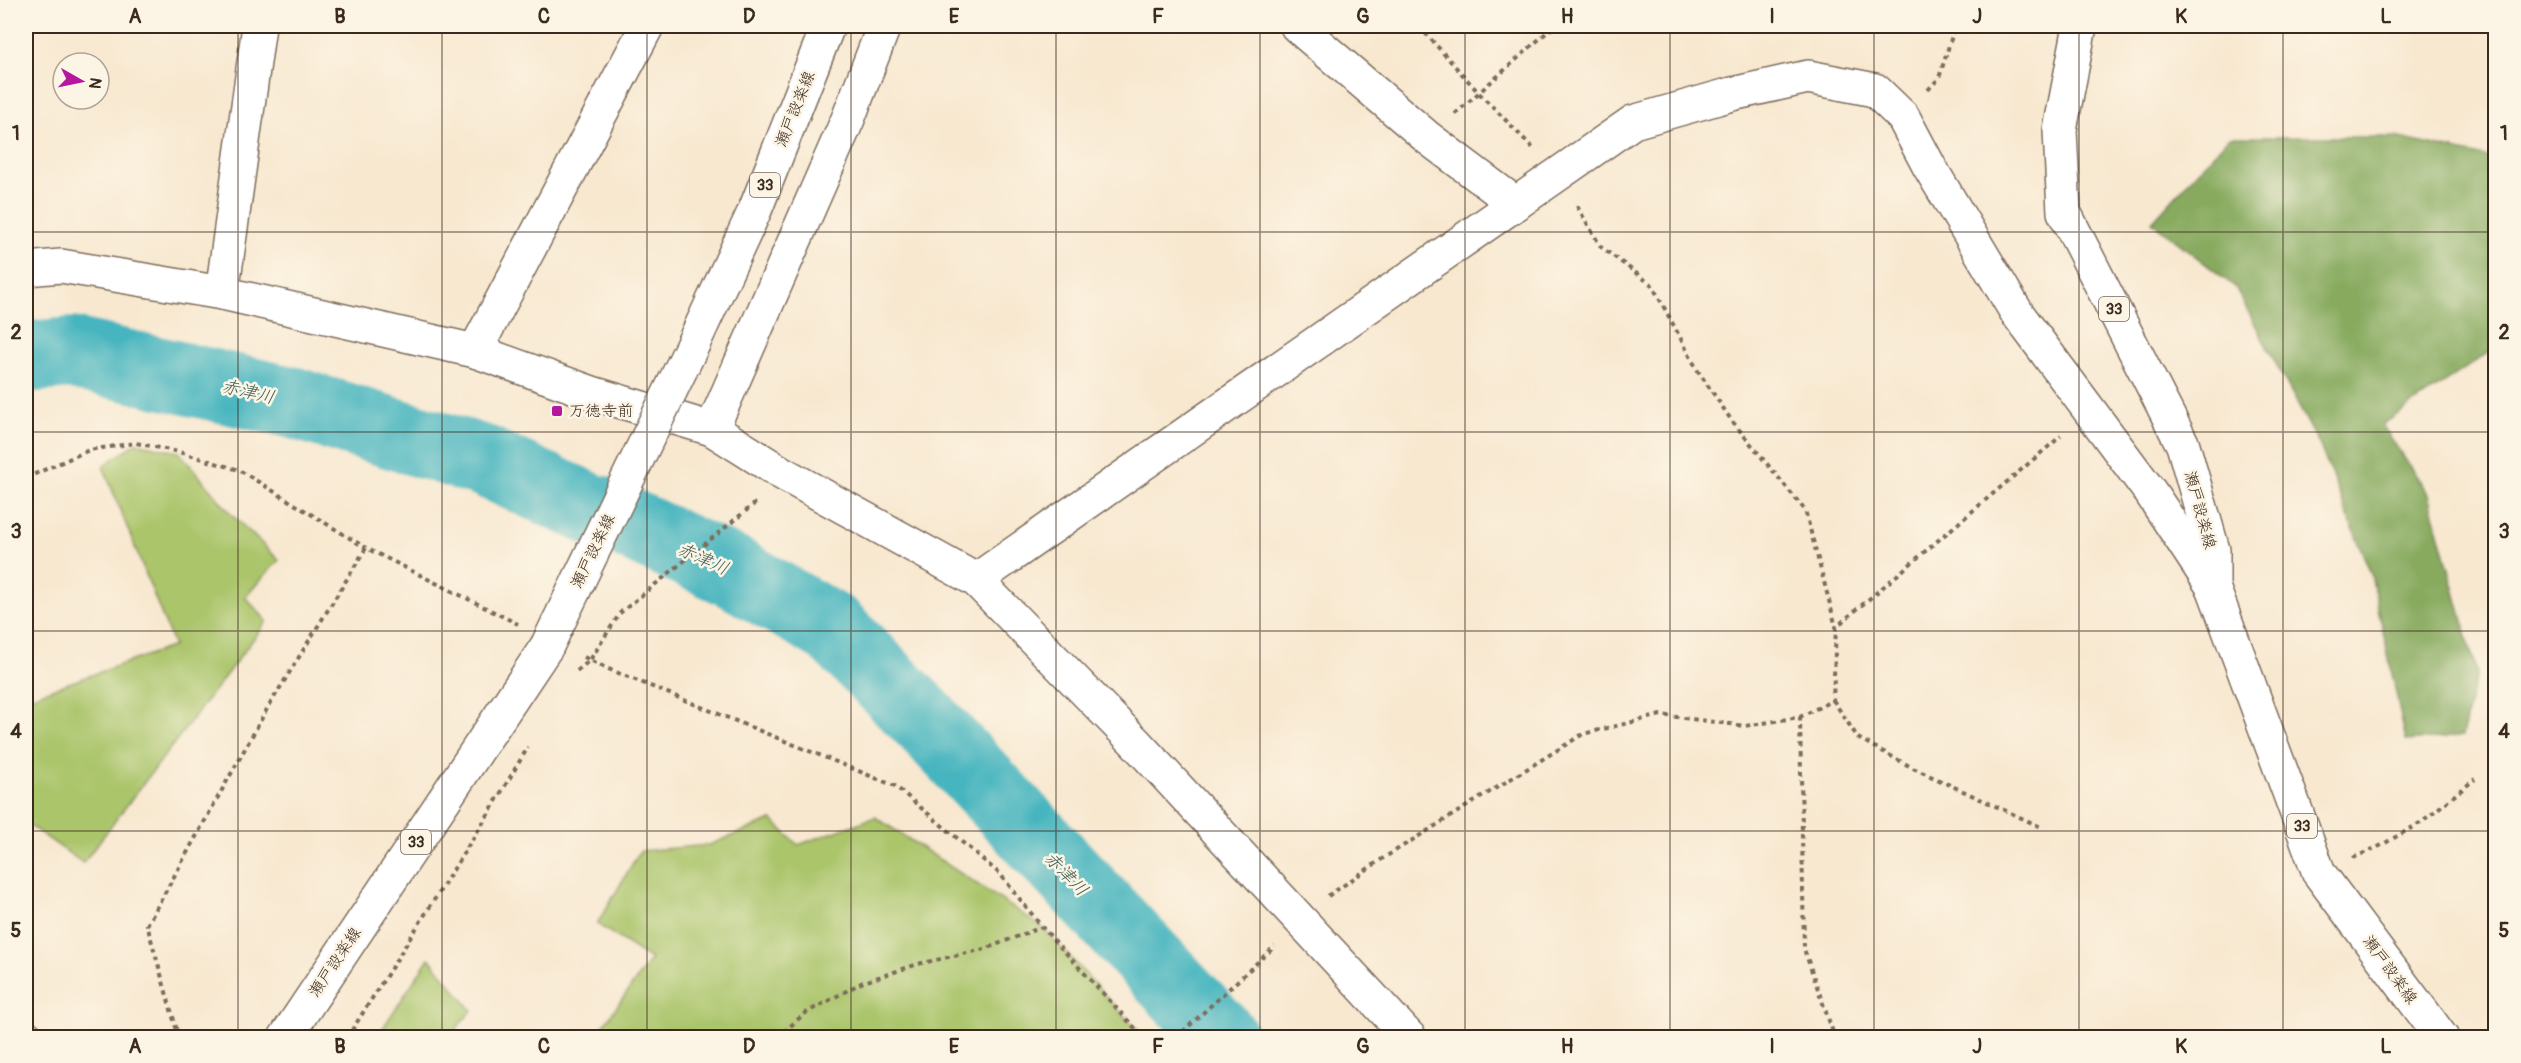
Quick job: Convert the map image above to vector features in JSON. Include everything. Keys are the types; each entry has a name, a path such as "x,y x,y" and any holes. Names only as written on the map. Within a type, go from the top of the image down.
{"street":[{"path":"222,293 260,26"},
{"path":"475,351 647,26"},
{"name":"瀬戸設楽線","path":"285,1038 537,637 694,342 755,210 828,26"},
{"path":"711,429 848,119 884,26"},
{"path":"1297,26 1428,138 1516,204"},
{"name":"瀬戸設楽線","path":"2080,26 2060,130 2064,212 2183,445 2213,550 2213,587 2319,873 2442,1038"},
{"path":"976,580 1633,122 1732,94 1808,77 1875,90 1903,117 1929,166 2018,313 2151,493 2213,587"},
{"path":"26,269 61,266 222,293 475,351 592,393 711,429 780,472 976,580 1038,641 1291,929 1410,1038"}],"path":[{"path":"1419,26 1479,93 1559,174 1601,247 1652,285 1698,370 1726,412 1805,510 1836,627 1833,700 1858,738 1913,768 2041,827"},
{"path":"1428,138 1554,26"},
{"path":"1903,117 1939,78 1955,26"},
{"path":"1836,627 2091,410"},
{"path":"26,478 89,450 136,443 179,452 239,470 366,548 537,637"},
{"path":"575,673 590,660 620,613 763,498"},
{"path":"179,1038 147,925 267,709 366,548"},
{"path":"580,655 895,786 1000,874 1042,927 1144,1038"},
{"path":"1176,1038 1322,900 1382,859 1583,734 1661,715 1745,726 1800,717 1833,700"},
{"path":"1800,717 1804,949 1835,1038"},
{"path":"347,1038 483,823 531,741"},
{"path":"2319,873 2380,846 2420,823 2475,779"},
{"path":"777,1038 804,1014 861,983 918,964 986,949 1042,927"}],"green space":[{"path":"2229,137 2395,137 2495,159 2495,348 2382,425 2429,495 2477,673 2462,736 2406,741 2371,574 2320,446 2235,287 2152,222"},
{"path":"136,443 179,452 232,515 279,560 245,597 267,621 83,863 26,823 26,698 174,646 103,466"},
{"path":"875,817 1042,927 1144,1037 595,1037 651,959 597,924 640,851 709,845 772,820 798,845"},
{"path":"429,958 472,1010 449,1037 377,1037"}],"waterway":[{"name":"赤津川","path":"26,357 71,353 294,403 484,461 735,573 833,629 925,721 1223,1038"}],"place":[{"name":"万徳寺前","path":"557,411"}]}
